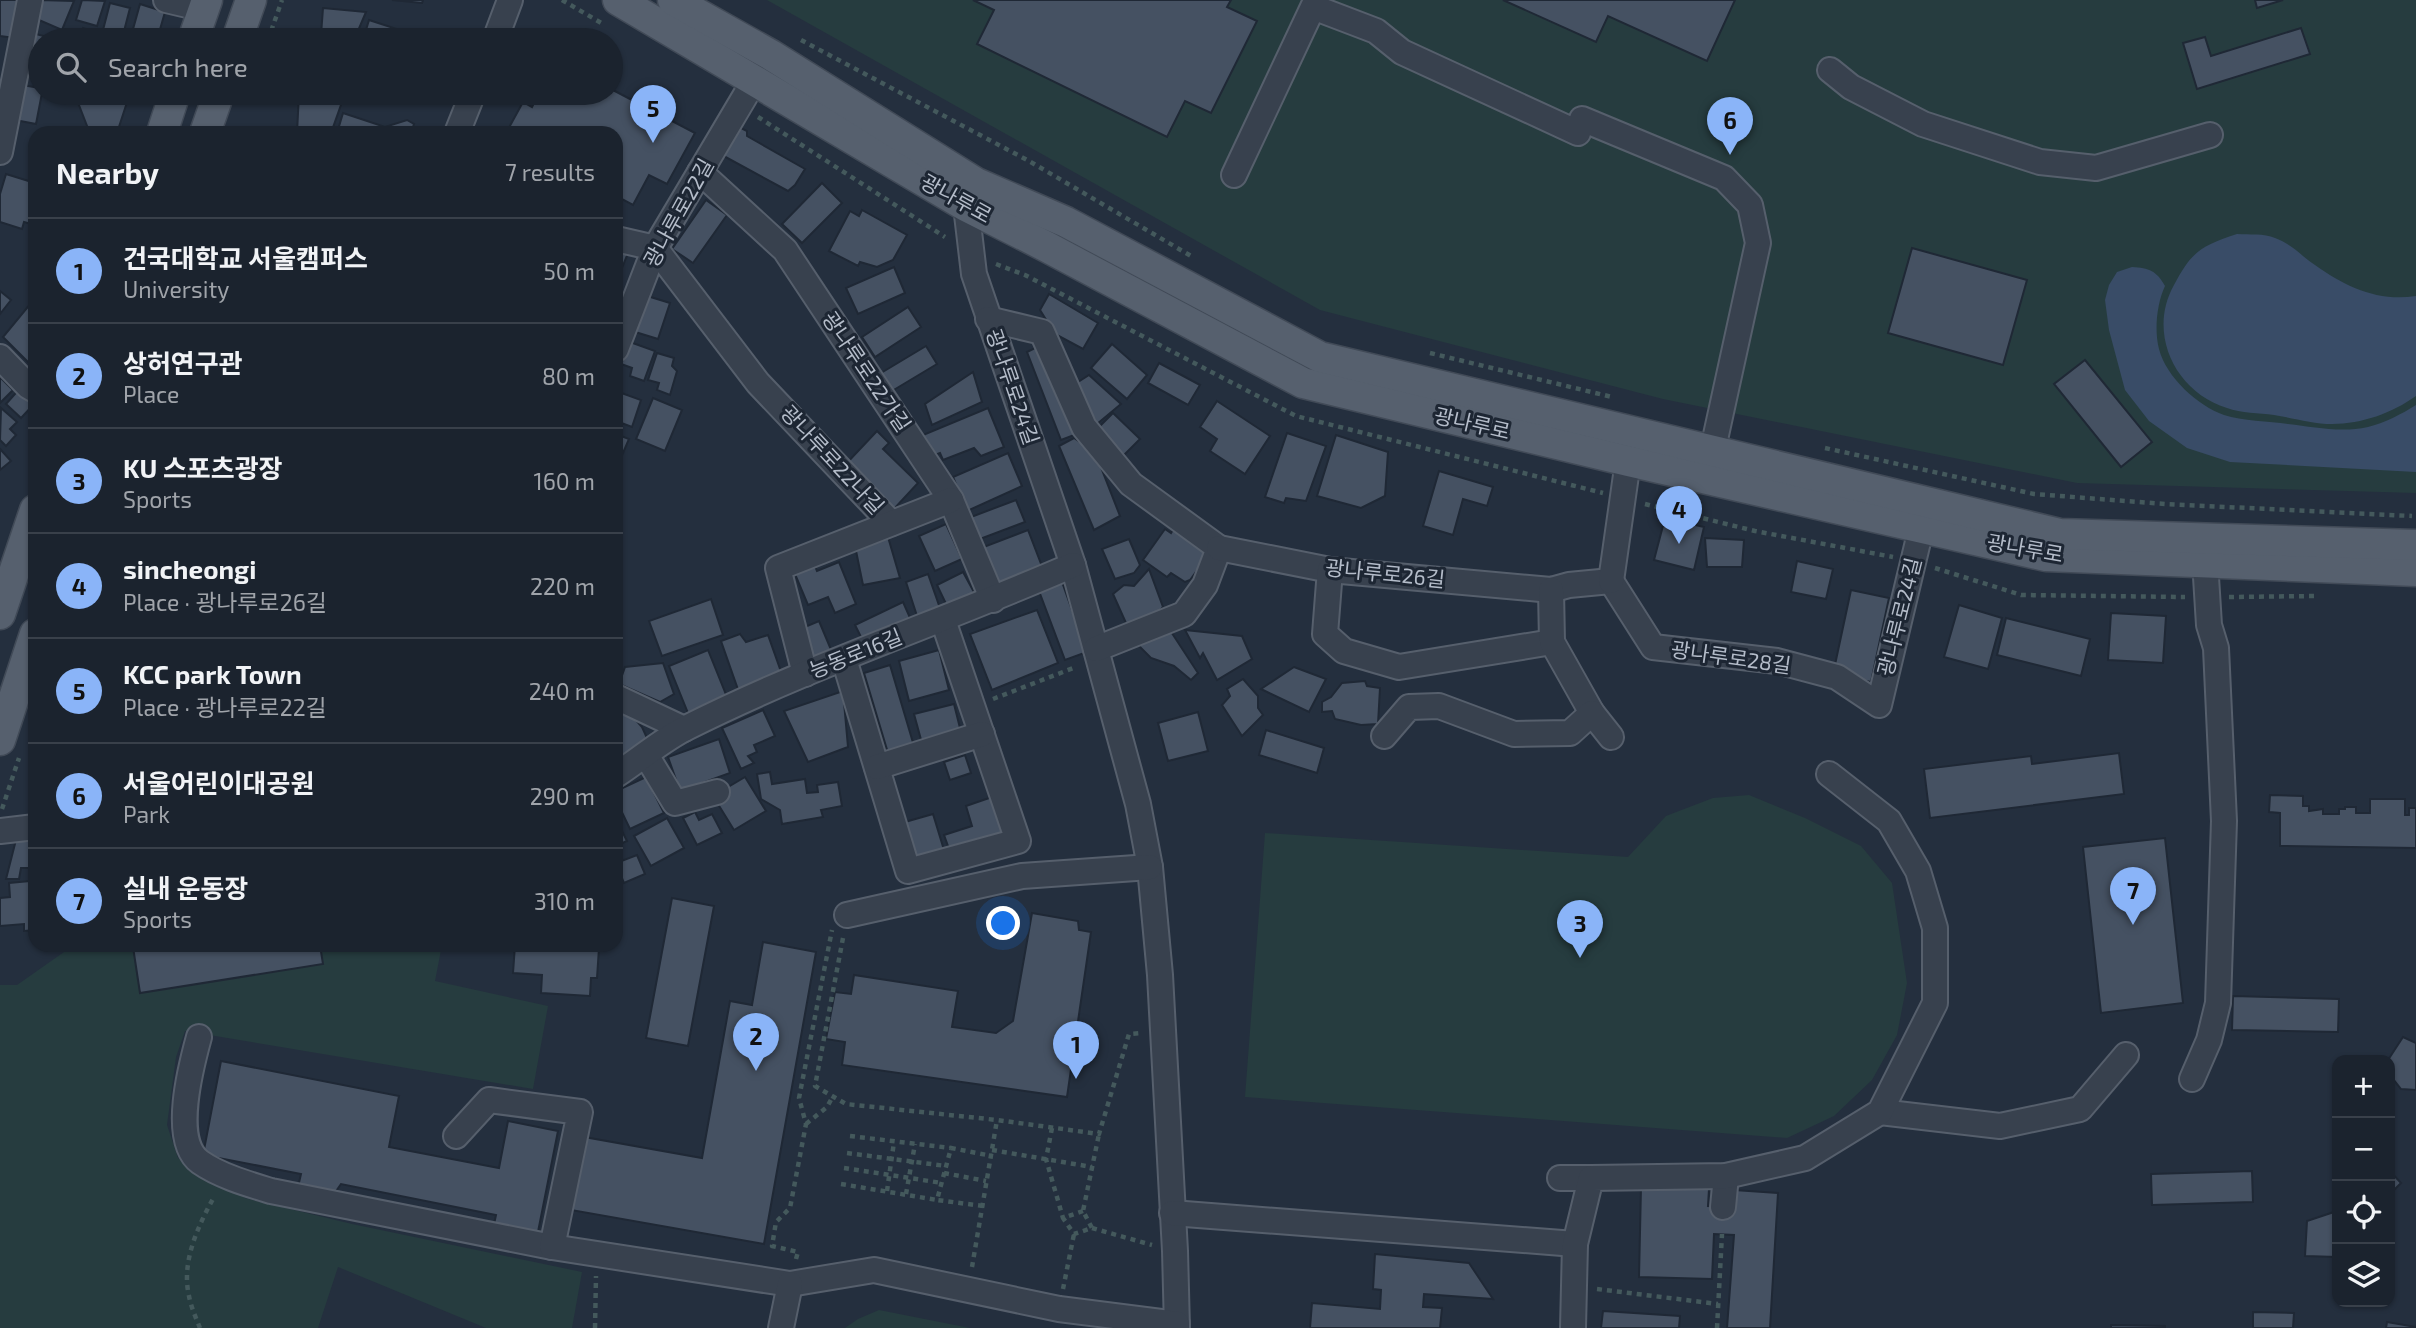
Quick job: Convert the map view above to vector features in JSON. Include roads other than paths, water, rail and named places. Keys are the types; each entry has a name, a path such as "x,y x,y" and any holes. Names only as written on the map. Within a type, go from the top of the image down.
{"main road":[{"path":"241,28 251,0"},
{"name":"광나루로","path":"618,0 754,81 971,195 1066,222 1320,357 1710,465 1922,529 2046,556 2416,545"},
{"name":"광나루로","path":"673,0 771,55 1047,247 1303,383 1629,461 1710,465 2060,534 2416,570"},
{"path":"197,28 205,5"},
{"path":"164,126 172,105"},
{"path":"207,126 215,105"},
{"path":"0,614 28,531"},
{"path":"12,743 28,667"}],"street":[{"path":"0,152 8,61 30,0"},
{"path":"166,0 205,5"},
{"path":"500,28 510,0"},
{"path":"1234,175 1313,7 1376,31 1402,52 1578,133 1583,119 1724,178 1750,205 1758,243 1710,465"},
{"path":"1830,70 1851,88 1923,124 2040,162 2096,168 2210,135"},
{"name":"광나루로22길","path":"623,331 655,248 754,81"},
{"path":"460,126 468,105"},
{"name":"광나루로22가길","path":"700,172 785,250 951,500 993,600"},
{"name":"광나루로24길","path":"971,195 974,274 1073,565 1138,804 1150,867 1163,1032 1177,1326"},
{"path":"623,241 655,248"},
{"name":"광나루로22나길","path":"655,248 758,383 891,523 778,568 805,674"},
{"path":"989,320 1042,332 1084,427 1131,484 1219,548 1205,584 1184,614 1097,653"},
{"path":"0,357 28,386"},
{"path":"1611,581 1629,461"},
{"path":"891,523 951,500"},
{"name":"광나루로24길","path":"1879,705 1922,529"},
{"name":"광나루로26길","path":"1219,548 1330,570 1551,590 1570,585 1611,581"},
{"path":"2192,1079 2209,1040 2218,1003 2224,821 2216,648 2208,625 2204,550"},
{"name":"능동로16길","path":"623,770 684,729 805,674 993,600 1073,565"},
{"path":"1330,570 1325,634 1344,651 1399,667 1552,642"},
{"name":"광나루로28길","path":"1611,581 1653,647 1777,661 1837,677 1879,705"},
{"path":"1551,590 1552,642 1592,713 1611,737"},
{"path":"844,659 908,871 1018,841 943,620"},
{"path":"1399,667 1409,707"},
{"path":"623,700 684,729"},
{"path":"1384,736 1409,707 1439,706 1514,734 1570,733 1592,713"},
{"path":"877,767 982,734"},
{"path":"646,755 675,803 717,792"},
{"path":"1560,1178 1726,1176 1805,1158 1880,1112 1935,1003 1935,928 1919,871 1889,821 1829,774"},
{"path":"0,831 28,828"},
{"path":"841,918 1022,876 1150,867"},
{"path":"199,1038 187,1091 186,1130 190,1148 199,1161 237,1180 284,1194 552,1247 790,1284 874,1270 1059,1309 1177,1326"},
{"path":"1880,1112 2000,1126 2080,1109 2126,1055"},
{"path":"456,1136 489,1100 580,1112 552,1247"},
{"path":"1723,1207 1726,1176"},
{"path":"1573,1328 1575,1244 1591,1178"},
{"path":"1172,1213 1575,1244"},
{"path":"781,1328 790,1284"}],"water":[{"path":"2237,234 2271,236 2292,247 2327,273 2363,291 2389,297 2416,296 2416,396 2397,408 2376,416 2332,424 2232,410 2193,389 2180,375 2165,341 2166,303 2192,257 2206,246"},
{"path":"2132,267 2152,271 2165,286 2157,317 2159,349 2168,370 2194,398 2214,411 2239,419 2338,429 2358,429 2374,425 2416,405 2416,472 2230,462 2187,448 2149,421 2125,390 2109,330 2105,300 2109,285 2117,272"}],"place":[{"name":"KCC park Town","path":"653,143"},
{"name":"서울어린이대공원","path":"1730,155"},
{"name":"sincheongi","path":"1679,544"},
{"name":"실내 운동장","path":"2133,925"},
{"name":"KU 스포츠광장","path":"1580,958"},
{"name":"상허연구관","path":"756,1071"},
{"name":"건국대학교 서울캠퍼스","path":"1076,1079"}]}
